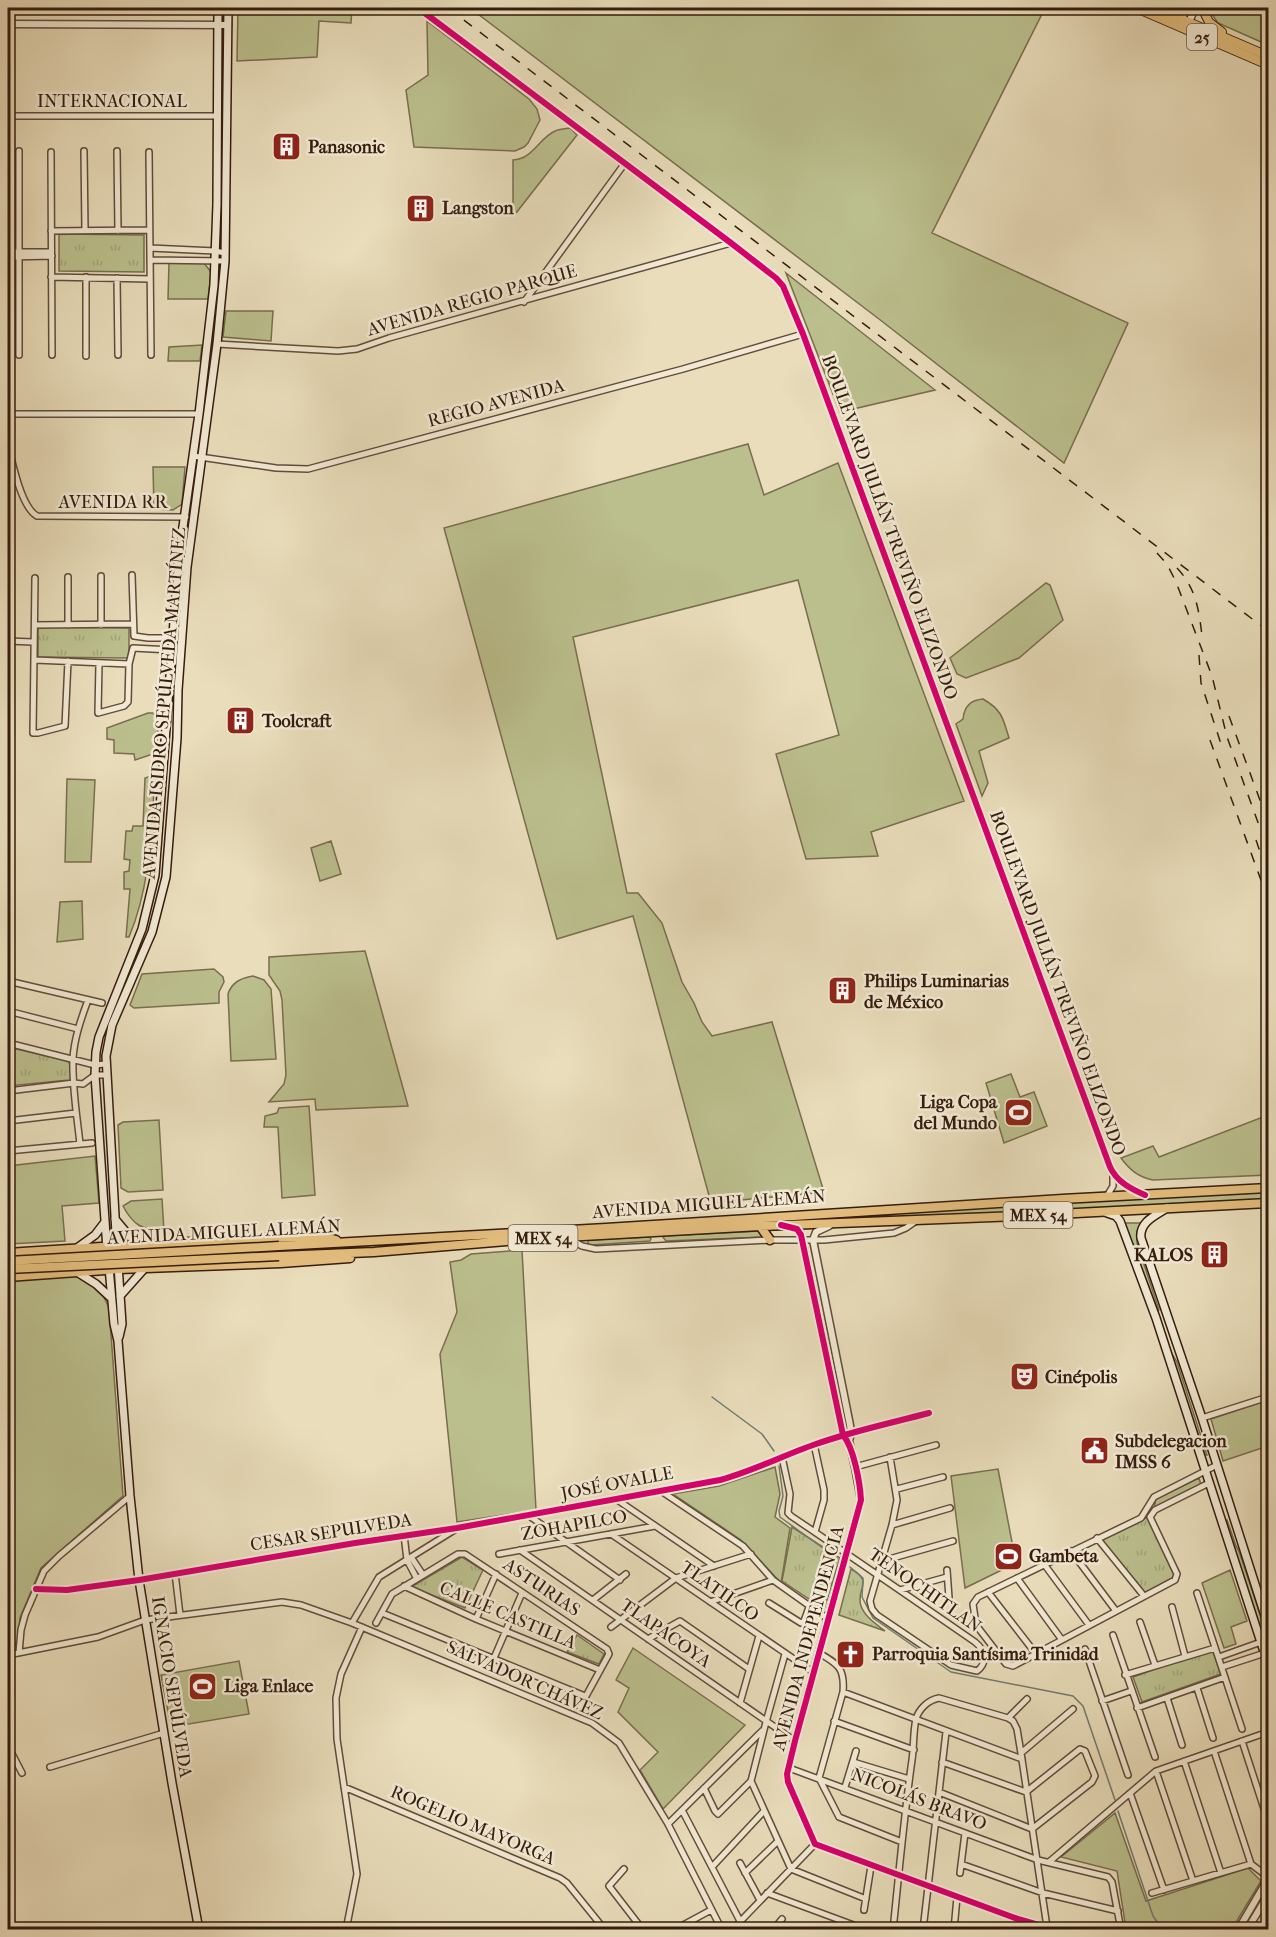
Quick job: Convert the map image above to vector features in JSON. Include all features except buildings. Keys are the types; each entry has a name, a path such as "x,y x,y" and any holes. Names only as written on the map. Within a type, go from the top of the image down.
{"highway":[{"name":"AVENIDA MIGUEL ALEMÁN","path":"8,1261 1269,1188"},
{"name":"AVENIDA MIGUEL ALEMÁN","path":"8,1269 374,1252 567,1237 760,1226 916,1221 1269,1203"},
{"path":"760,1226 770,1240"},
{"path":"8,1252 322,1236 342,1242"},
{"path":"154,1245 149,1255 154,1268"},
{"path":"81,1248 90,1257 91,1264 82,1272"},
{"path":"8,1277 119,1269 342,1259 363,1257 374,1252"}],"main road":[{"name":"AVENIDA ISIDRO SEPÚLVEDA MARTÍNEZ","path":"109,1270 95,1065 99,1037 142,929 155,875 183,517 199,414 214,285 218,8"},
{"name":"AVENIDA ISIDRO SEPÚLVEDA MARTÍNEZ","path":"119,1269 105,1064 112,1024 152,932 166,878 187,567 217,344 225,257 228,8"},
{"name":"25","path":"1136,8 1269,65"},
{"name":"25","path":"1156,8 1269,56"},
{"path":"1183,19 1192,8 1237,44"},
{"path":"163,764 166,783 172,785"},
{"path":"1167,1208 1144,1225 1141,1238 1202,1418 1211,1468 1209,1483 1269,1664"},
{"path":"1105,1212 1116,1216 1120,1221 1193,1433 1230,1504 1269,1625"},
{"path":"116,1219 124,1231 139,1245"},
{"path":"81,1248 105,1222"},
{"path":"1136,1263 1143,1272 1186,1378 1191,1385"},
{"name":"IGNACIO SEPÚLVEDA","path":"118,1341 122,1324 119,1269"},
{"path":"120,1296 144,1269"},
{"name":"IGNACIO SEPÚLVEDA","path":"109,1270 110,1297 118,1341 129,1496 139,1580 198,1926"},
{"path":"82,1272 110,1297"},
{"path":"198,1926 205,1929"}],"street":[{"name":"BOULEVARD JULIÁN TREVIÑO ELIZONDO","path":"418,8 776,278 783,286 803,334 1113,1175 1111,1190 1106,1197"},
{"path":"8,24 228,25"},
{"name":"INTERNACIONAL","path":"8,116 217,116"},
{"path":"19,151 19,355"},
{"path":"84,151 85,231"},
{"path":"51,152 52,355"},
{"path":"117,152 118,231"},
{"path":"149,152 151,355"},
{"path":"524,302 625,163"},
{"path":"51,231 149,230"},
{"name":"AVENIDA REGIO PARQUE","path":"217,344 348,350 730,243"},
{"path":"150,248 215,251 225,257"},
{"path":"170,249 170,260"},
{"path":"8,252 52,254"},
{"path":"8,257 19,254"},
{"path":"150,260 215,261 225,257"},
{"path":"51,277 150,279"},
{"path":"86,277 86,356"},
{"path":"117,278 117,355"},
{"name":"REGIO AVENIDA","path":"193,456 276,468 308,469 683,369 803,334"},
{"path":"8,414 199,414"},
{"name":"AVENIDA RR","path":"8,446 26,504 32,514 43,517 194,518"},
{"path":"132,575 134,636 172,638"},
{"path":"100,576 101,625"},
{"path":"68,577 68,625"},
{"path":"35,578 33,733 65,726 69,660"},
{"path":"35,626 132,624"},
{"path":"8,641 33,642"},
{"path":"99,663 98,713 124,706 129,699 129,664 133,648 171,650"},
{"path":"35,660 129,664"},
{"path":"8,981 102,1003"},
{"path":"80,1144 73,1059 78,1029 88,1000"},
{"path":"8,1011 78,1029"},
{"path":"8,1043 95,1065 105,1064"},
{"path":"8,1091 74,1083 83,1084 95,1075 106,1075"},
{"path":"8,1120 76,1113"},
{"path":"8,1152 92,1143"},
{"name":"BOULEVARD JULIÁN TREVIÑO ELIZONDO","path":"1113,1175 1127,1187 1145,1195"},
{"path":"567,1237 582,1246 596,1249 813,1240 894,1233 916,1221"},
{"path":"813,1240 819,1230 835,1223"},
{"path":"781,1225 797,1229 801,1235 843,1435 849,1441"},
{"name":"AVENIDA INDEPENDENCIA","path":"813,1240 851,1433 849,1441 861,1500 789,1768 788,1782 815,1844"},
{"path":"1202,1418 1269,1397"},
{"name":"JOSÉ OVALLE","path":"528,1515 737,1475 814,1444 928,1413"},
{"path":"814,1444 824,1490 824,1500 815,1532"},
{"path":"855,1467 936,1445"},
{"path":"877,1574 896,1507 897,1489 890,1457"},
{"name":"TENOCHITLAN","path":"779,1459 790,1494 788,1514 815,1532 844,1558 877,1574 979,1645 984,1657 982,1667 977,1671 951,1665 874,1612 870,1602 877,1574"},
{"path":"1209,1483 1155,1510 1150,1517 1177,1574 1175,1580 1013,1666 1006,1664 976,1625 973,1604 978,1598 1141,1518 1154,1497 1211,1468"},
{"path":"897,1489 943,1477"},
{"path":"661,1490 735,1539 773,1580 828,1619"},
{"path":"19,1653 21,1630 36,1589 48,1566 129,1496"},
{"path":"616,1499 714,1566"},
{"path":"892,1525 950,1508"},
{"path":"528,1515 620,1580"},
{"name":"CESAR SEPULVEDA","path":"36,1589 68,1590 139,1580 528,1515"},
{"name":"ZOHAPILCO","path":"499,1554 655,1526"},
{"path":"352,1623 380,1578 457,1528"},
{"name":"TLATILCO","path":"611,1534 813,1672"},
{"path":"376,1623 392,1594 420,1577 405,1552 404,1535"},
{"path":"1097,1538 1144,1596"},
{"path":"882,1561 953,1541"},
{"name":"TLAPACOYA","path":"520,1550 795,1741"},
{"path":"1071,1551 1116,1611"},
{"name":"ASTURIAS","path":"420,1577 458,1554 465,1554 608,1651 609,1654 600,1670"},
{"path":"612,1627 676,1578 751,1554"},
{"path":"1044,1564 1089,1625"},
{"path":"947,1570 950,1598"},
{"path":"175,1573 180,1615"},
{"path":"476,1619 496,1574"},
{"path":"592,1600 626,1574"},
{"path":"899,1590 947,1577"},
{"path":"1017,1578 1062,1640"},
{"path":"710,1602 773,1580"},
{"name":"CALLE CASTILLA","path":"404,1586 476,1619 600,1670"},
{"path":"988,1592 1036,1654"},
{"path":"494,1658 522,1593"},
{"path":"1197,1593 1242,1729"},
{"name":"SALVADOR CHÁVEZ","path":"8,1655 98,1637 145,1620 290,1602 352,1623 524,1694 599,1728 619,1743 668,1824 722,1929"},
{"path":"769,1603 800,1623 804,1621 809,1607"},
{"path":"1172,1606 1185,1656"},
{"path":"382,1613 585,1696"},
{"path":"648,1639 680,1621 749,1669"},
{"path":"1140,1622 1155,1665"},
{"path":"346,1929 357,1874 336,1725 336,1698 341,1674 362,1627"},
{"path":"1113,1635 1155,1757"},
{"path":"740,1703 759,1636"},
{"path":"1219,1657 1261,1642"},
{"path":"1125,1675 1215,1648"},
{"path":"1085,1649 1128,1775"},
{"path":"819,1653 839,1667 844,1680 843,1692 819,1778 839,1817 902,1842"},
{"path":"1222,1666 1265,1653"},
{"path":"704,1788 718,1814 751,1780 785,1654"},
{"path":"580,1707 600,1670"},
{"path":"1137,1708 1225,1677"},
{"path":"1197,1688 1213,1738"},
{"path":"1102,1701 1131,1691"},
{"path":"843,1692 946,1732 1022,1756"},
{"path":"893,1929 904,1812 914,1750 916,1720 928,1702 939,1698 1008,1718 1017,1728 1043,1893 1052,1929"},
{"path":"1167,1698 1182,1745"},
{"path":"1008,1718 1028,1699"},
{"path":"1022,1756 1073,1709"},
{"path":"834,1720 914,1750"},
{"path":"668,1824 764,1730"},
{"path":"923,1929 946,1732"},
{"path":"1049,1862 1156,1771 1269,1732"},
{"path":"50,1767 165,1733"},
{"path":"1242,1741 1269,1821"},
{"path":"8,1746 22,1773"},
{"path":"1026,1792 1078,1750 1085,1751 1095,1774 1094,1780 1032,1829"},
{"path":"845,1787 856,1751"},
{"path":"1214,1751 1251,1864 1269,1878 1238,1929"},
{"path":"1184,1761 1221,1873"},
{"path":"8,1766 15,1762"},
{"path":"853,1762 909,1779"},
{"path":"942,1762 1026,1792"},
{"name":"NICOLÁS BRAVO","path":"789,1768 1038,1860 1110,1878 1118,1911"},
{"path":"1156,1771 1193,1881"},
{"path":"751,1780 791,1869 866,1899"},
{"name":"ROGELIO MAYORGA","path":"344,1787 560,1878 567,1883 605,1929"},
{"path":"939,1792 1032,1829"},
{"path":"1130,1792 1164,1890"},
{"path":"682,1810 740,1922"},
{"path":"712,1867 764,1811"},
{"path":"960,1873 965,1833"},
{"path":"745,1873 778,1841"},
{"path":"732,1929 815,1844 1015,1918 1052,1929"},
{"path":"740,1863 760,1900"},
{"path":"961,1864 1043,1893 1118,1911 1120,1929"},
{"path":"1152,1893 1251,1864"},
{"path":"864,1910 871,1866"},
{"path":"624,1869 610,1883 609,1888 643,1929"},
{"path":"767,1893 866,1929"},
{"path":"1247,1929 1269,1895"},
{"path":"954,1929 957,1897"},
{"path":"675,1929 711,1910"},
{"path":"1015,1918 1017,1929"},
{"path":"774,1928 782,1919"},
{"path":"774,1928 783,1929"}],"green space":[{"path":"238,8 352,8 351,23 319,21 317,57 237,61"},
{"path":"470,8 1045,8 932,233 1128,323 1064,463 879,319"},
{"path":"1209,8 1268,8 1268,45 1218,23"},
{"path":"427,21 529,99 537,109 540,120 524,147 515,151 414,147 406,90 428,75"},
{"path":"570,128 577,135 516,213 513,212 513,160 526,156 549,134"},
{"path":"59,234 144,235 144,272 59,271"},
{"path":"169,262 204,263 211,272 208,299 168,299"},
{"path":"786,273 935,390 840,412"},
{"path":"226,311 273,311 271,341 223,337"},
{"path":"202,345 200,361 168,361 169,347"},
{"path":"748,444 764,495 838,463 964,801 871,832 878,856 806,859 776,754 839,735 798,580 573,637 627,893 638,893 662,923 682,982 702,1022 712,1036 772,1022 824,1192 711,1203 633,916 557,939 444,528"},
{"path":"153,467 185,467 182,504 173,510 154,509"},
{"path":"1046,583 1050,585 1063,620 1019,658 966,678 957,674 950,658"},
{"path":"38,627 129,628 129,658 38,657"},
{"path":"983,699 1001,715 1009,738 979,751 988,783 982,796 956,724 963,719 968,705"},
{"path":"153,713 159,721 156,753 135,760 134,754 114,753 114,740 107,739 107,728"},
{"path":"155,775 146,877 136,917 129,937 126,937 130,889 124,889 124,872 129,871 130,860 124,859 126,831 132,831 133,826 143,826 145,778"},
{"path":"67,779 95,780 91,862 65,862"},
{"path":"331,841 341,874 320,881 311,848"},
{"path":"82,901 83,939 57,942 60,902"},
{"path":"365,951 408,1106 316,1110 315,1099 269,1102 284,1084 286,1075 282,1000 280,991 269,975 269,957"},
{"path":"214,969 223,977 224,982 219,992 219,1003 134,1008 130,1005 142,974"},
{"path":"253,976 264,980 271,989 276,1059 231,1061 228,994 238,981"},
{"path":"8,1047 68,1061 71,1078 8,1086"},
{"name":"Liga Copa del Mundo","path":"1011,1074 1020,1097 1034,1092 1047,1126 1004,1143 986,1083"},
{"path":"309,1106 315,1195 282,1198 278,1127 264,1127 265,1116 277,1113 279,1108"},
{"path":"1268,1115 1268,1175 1153,1180 1135,1172 1121,1158 1153,1146 1159,1157"},
{"path":"159,1120 163,1190 128,1192 121,1188 118,1125 123,1122"},
{"path":"95,1156 99,1203 62,1206 65,1241 8,1244 8,1166"},
{"path":"1268,1191 1268,1200 879,1219 878,1213"},
{"path":"162,1199 164,1231 139,1225 123,1206 131,1201"},
{"path":"1124,1223 1142,1223 1137,1232 1137,1243 1158,1311"},
{"path":"761,1231 767,1237 666,1241 662,1236"},
{"path":"649,1237 650,1241 587,1244 589,1240"},
{"path":"522,1250 536,1510 457,1522 440,1354 457,1312 450,1262 461,1260 471,1254"},
{"path":"76,1276 97,1288 109,1308 123,1496 41,1568 20,1618 18,1650 8,1626 8,1281"},
{"path":"1164,1331 1177,1362 1207,1455 1205,1455 1191,1419"},
{"path":"1268,1400 1268,1446 1223,1461 1211,1419"},
{"path":"775,1467 780,1494 775,1517 790,1528 781,1583 741,1540 673,1494 719,1486"},
{"path":"998,1469 1016,1563 965,1588 951,1476"},
{"path":"1199,1478 1201,1485 1154,1508 1156,1499"},
{"path":"1148,1517 1176,1576 1144,1593 1100,1539"},
{"path":"1224,1520 1227,1520 1239,1551 1268,1638 1268,1653"},
{"path":"792,1527 840,1558 824,1609 782,1581"},
{"path":"462,1557 483,1570 465,1608 411,1587"},
{"path":"851,1569 862,1578 860,1600 865,1614 885,1631 839,1615"},
{"path":"1230,1570 1247,1621 1231,1627 1236,1644 1224,1648 1202,1583"},
{"path":"577,1635 604,1654 599,1664 567,1652"},
{"path":"633,1648 745,1725 663,1809 640,1770 658,1752 618,1712 629,1688 616,1680"},
{"path":"1212,1649 1221,1674 1142,1702 1133,1677"},
{"name":"Liga Enlace","path":"239,1661 249,1714 171,1727 161,1675"},
{"path":"1115,1813 1146,1901 1248,1868 1261,1881 1232,1929 1126,1929 1117,1871 1061,1857"}],"waterway":[{"path":"712,1397 762,1434 774,1451"},
{"path":"779,1466 783,1496 779,1511 780,1517 838,1559"},
{"path":"850,1567 863,1578 862,1597 873,1618 951,1672 1073,1696 1083,1706 1115,1800"},
{"path":"1118,1811 1153,1916 1163,1930"}],"railway":[{"path":"448,8 1268,631"},
{"path":"1157,553 1167,564 1176,582 1212,676 1227,737 1268,850"},
{"path":"1177,568 1192,591 1198,608 1202,636"},
{"path":"1199,655 1201,683 1223,750"},
{"path":"1229,716 1268,822"},
{"path":"1210,740 1268,894"},
{"path":"1256,840 1268,875"}],"cycle path":[{"path":"418,8 731,243 783,286 803,334 1110,1167 1120,1181 1145,1195"},
{"path":"781,1225 797,1229 801,1235 843,1435 858,1475 861,1500 795,1741 787,1774 788,1782 815,1844 1015,1918 1056,1930"},
{"path":"36,1589 67,1590 139,1580 457,1528 720,1480 830,1439 929,1413"}],"place":[{"name":"Panasonic","path":"287,147"},
{"name":"Langston","path":"421,208"},
{"name":"Toolcraft","path":"241,721"},
{"name":"Philips Luminarias de México","path":"843,991"},
{"name":"Liga Copa del Mundo","path":"1018,1112"},
{"name":"KALOS","path":"1214,1255"},
{"name":"Cinépolis","path":"1024,1377"},
{"name":"Subdelegacion IMSS 6","path":"1094,1451"},
{"name":"Gambeta","path":"1008,1556"},
{"name":"Parroquia Santísima Trinidad","path":"851,1654"},
{"name":"Liga Enlace","path":"203,1686"}]}
